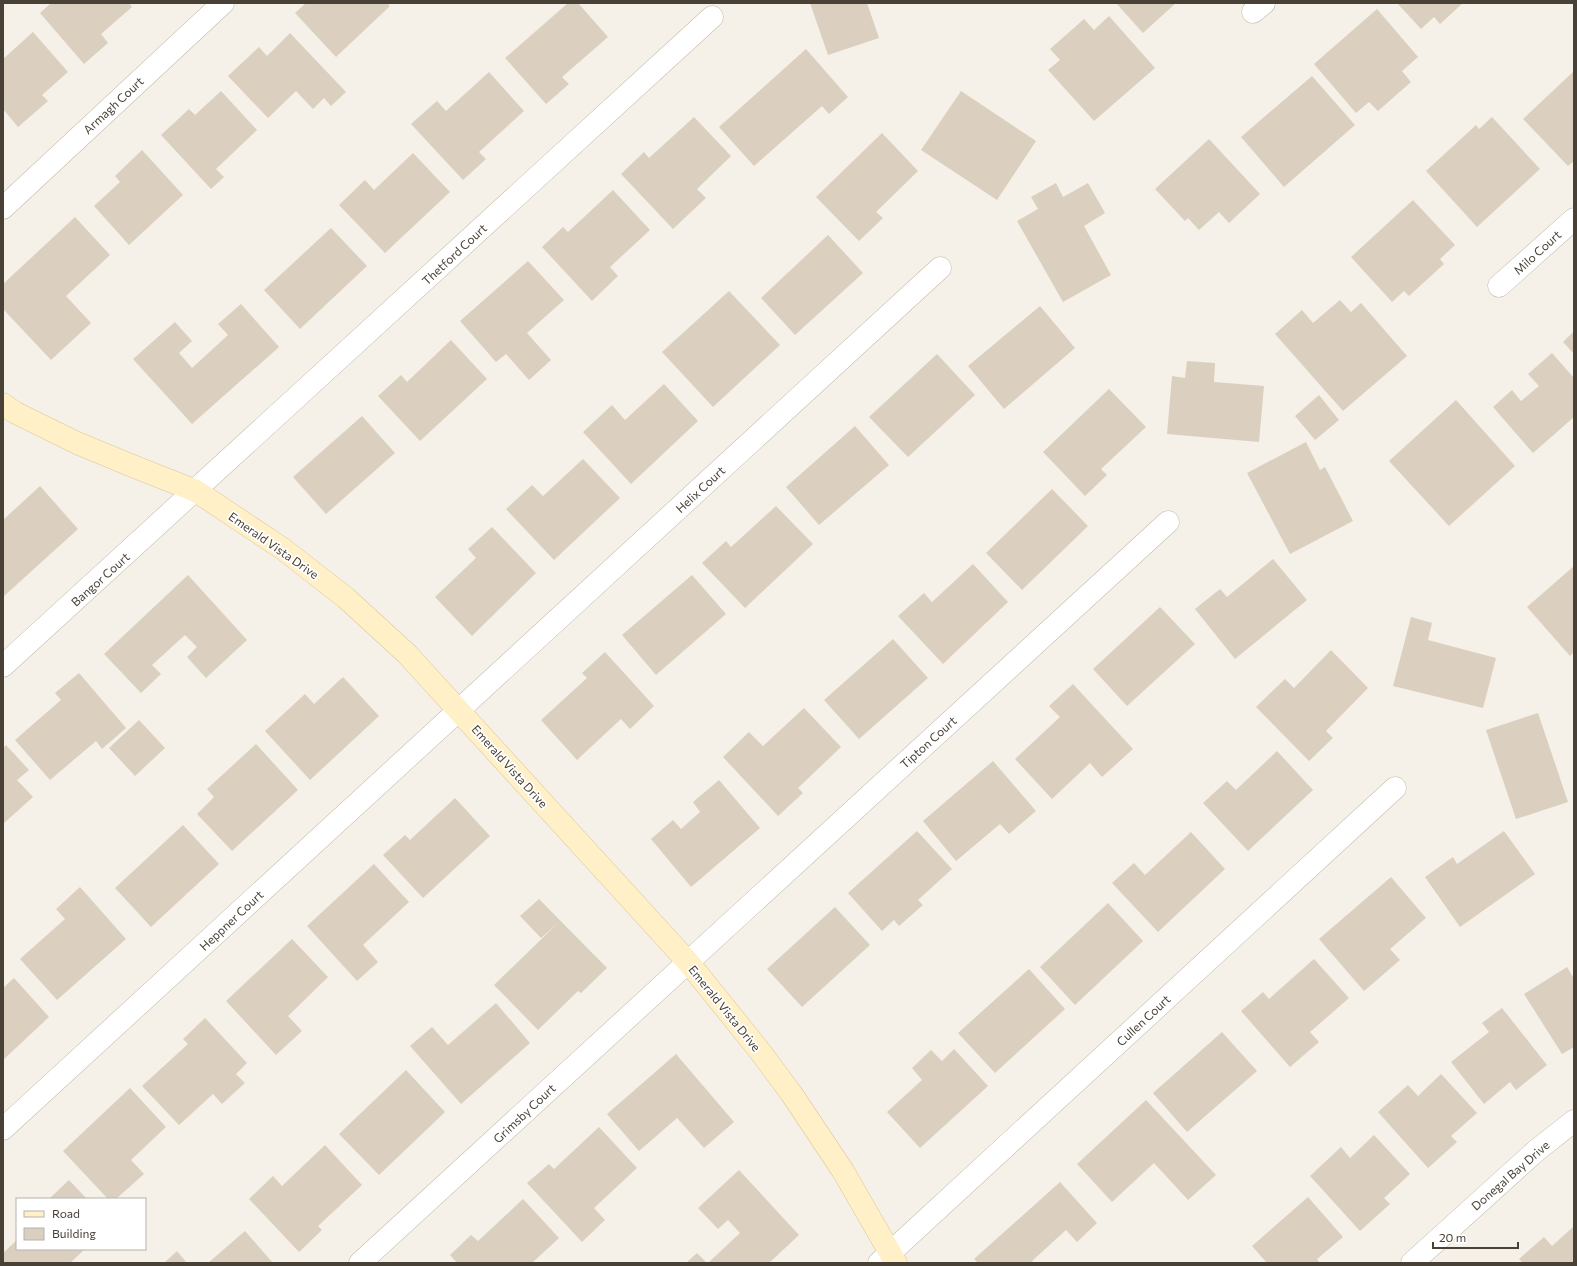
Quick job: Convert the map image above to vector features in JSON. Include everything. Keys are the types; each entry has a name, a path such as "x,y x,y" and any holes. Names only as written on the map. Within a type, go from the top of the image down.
{"street":[{"name":"Armagh Court","path":"3,208 223,3"},
{"name":"Thetford Court","path":"196,491 712,17"},
{"name":"Milo Court","path":"1499,286 1574,218"},
{"name":"Helix Court","path":"459,710 940,268"},
{"name":"Emerald Vista Drive","path":"3,404 14,412 77,443 134,468 196,491 283,549 346,598 408,654 688,962 758,1050 791,1093 843,1171 888,1259"},
{"name":"Bangor Court","path":"3,666 196,491"},
{"name":"Tipton Court","path":"688,962 1168,522"},
{"name":"Heppner Court","path":"3,1129 459,710"},
{"name":"Cullen Court","path":"888,1259 1395,788"},
{"name":"Grimsby Court","path":"360,1263 688,962"},
{"name":"Donegal Bay Drive","path":"1412,1263 1537,1150 1574,1121"}],"building":[{"path":"51,3 129,3 132,7 101,34 108,43 84,64 40,13"},
{"path":"306,3 387,3 390,6 336,57 295,13"},
{"path":"568,3 578,3 608,37 562,77 569,84 546,104 505,58"},
{"path":"810,3 867,3 879,38 828,55"},
{"path":"1116,3 1176,3 1143,33"},
{"path":"1397,3 1463,3 1440,24 1434,17 1421,29"},
{"path":"1377,9 1418,57 1402,71 1411,82 1378,111 1369,102 1356,113 1314,64"},
{"path":"1109,16 1155,68 1094,121 1048,70 1060,60 1050,49 1084,19 1094,30"},
{"path":"33,32 68,72 42,95 48,101 18,127 3,109 3,59"},
{"path":"290,33 346,92 331,106 324,98 313,109 296,91 268,118 228,76 259,47 267,56"},
{"path":"806,49 848,97 829,114 822,106 754,166 719,127"},
{"path":"1574,71 1574,161 1568,166 1523,119"},
{"path":"489,72 524,111 479,152 486,159 463,180 411,124 437,101 446,111"},
{"path":"1312,76 1355,125 1284,187 1241,137"},
{"path":"221,91 257,130 216,169 224,177 211,189 161,135 189,109 195,115"},
{"path":"961,91 1036,141 997,200 921,150"},
{"path":"694,117 731,156 697,189 706,198 673,229 621,174 644,152 649,158"},
{"path":"1492,117 1540,169 1477,227 1426,171 1476,125 1479,129"},
{"path":"882,133 918,171 876,212 883,218 859,241 816,197"},
{"path":"1209,139 1260,194 1229,223 1219,212 1199,230 1188,218 1185,221 1155,189"},
{"path":"142,150 183,195 129,245 94,206 120,182 115,176"},
{"path":"413,153 450,192 385,253 339,205 365,180 374,190"},
{"path":"1056,183 1063,197 1088,183 1105,213 1084,226 1111,275 1063,302 1017,221 1038,209 1031,197"},
{"path":"613,190 650,230 610,267 618,276 592,301 542,247 563,227 568,232"},
{"path":"1413,200 1455,245 1440,259 1444,264 1409,296 1404,291 1392,302 1351,257"},
{"path":"75,217 110,255 66,296 91,323 51,360 3,309 3,284"},
{"path":"331,228 367,266 300,329 264,290"},
{"path":"828,235 863,273 795,335 761,298"},
{"path":"528,261 564,300 527,333 551,360 529,380 506,354 496,362 460,321"},
{"path":"729,291 780,345 713,407 662,352"},
{"path":"1340,300 1351,312 1361,303 1407,356 1343,411 1275,334 1302,310 1313,323"},
{"path":"241,304 279,347 192,424 133,359 175,322 192,341 179,353 192,368 228,335 218,324"},
{"path":"1040,306 1075,348 1004,409 968,366"},
{"path":"1574,331 1574,354 1563,342"},
{"path":"451,340 487,379 420,441 378,396 401,375 407,382"},
{"path":"1552,353 1574,378 1574,417 1533,453 1493,407 1512,390 1521,401 1539,386 1528,374"},
{"path":"937,354 975,395 908,457 869,417"},
{"path":"1187,361 1215,363 1214,382 1264,386 1259,442 1167,434 1172,376 1185,378"},
{"path":"664,384 698,421 631,484 583,432 612,405 625,420"},
{"path":"1109,389 1146,427 1101,469 1107,475 1085,496 1043,452"},
{"path":"1319,395 1339,420 1315,440 1295,416"},
{"path":"1456,400 1515,466 1449,526 1389,461"},
{"path":"362,416 395,453 326,514 293,477"},
{"path":"855,426 889,465 819,525 786,487"},
{"path":"1306,442 1320,470 1325,467 1353,521 1290,554 1247,473"},
{"path":"583,459 620,498 554,560 506,509 532,485 543,496"},
{"path":"40,486 78,529 3,597 3,520"},
{"path":"1052,489 1088,526 1022,590 986,553"},
{"path":"776,506 813,544 745,608 702,563 726,541 731,547"},
{"path":"492,527 536,573 472,636 435,597 476,558 468,549"},
{"path":"1273,559 1307,600 1235,659 1195,609 1220,589 1227,597"},
{"path":"973,564 1008,602 943,664 898,616 924,593 932,602"},
{"path":"1574,566 1574,652 1570,656 1527,607"},
{"path":"188,575 247,640 206,678 187,657 197,647 185,635 152,665 161,674 141,693 104,654"},
{"path":"692,575 726,614 656,675 622,635"},
{"path":"1160,607 1195,644 1127,706 1093,669"},
{"path":"1411,617 1432,623 1428,640 1496,658 1483,708 1393,686"},
{"path":"893,639 928,678 859,739 824,700"},
{"path":"1331,650 1368,688 1326,731 1333,738 1309,761 1256,707 1285,679 1294,688"},
{"path":"605,652 654,706 630,729 621,719 577,760 541,720 587,678 582,673"},
{"path":"79,673 126,728 102,749 96,741 50,780 15,740 61,700 55,693"},
{"path":"343,677 379,716 310,780 265,731 305,694 314,704"},
{"path":"1073,684 1133,749 1102,777 1090,763 1052,799 1015,759 1060,717 1049,706"},
{"path":"804,708 841,747 798,788 803,793 778,816 723,757 749,732 763,746"},
{"path":"1538,713 1568,802 1516,819 1486,730"},
{"path":"139,720 165,748 135,776 109,748"},
{"path":"256,744 298,790 232,851 197,814 214,797 207,789"},
{"path":"6,745 29,770 17,780 33,797 3,824 3,748"},
{"path":"1277,751 1313,790 1248,851 1203,803 1227,781 1236,790"},
{"path":"993,761 1036,811 1009,834 1000,824 956,861 923,821"},
{"path":"719,780 760,828 691,887 651,839 673,820 681,829 700,812 693,802"},
{"path":"455,798 490,836 423,898 383,855 405,835 410,840"},
{"path":"183,825 219,864 151,927 115,888"},
{"path":"917,831 952,869 918,900 923,905 899,926 894,920 882,931 848,893"},
{"path":"1504,831 1535,874 1460,927 1425,877 1453,857 1457,864"},
{"path":"1191,832 1225,869 1158,932 1112,883 1134,863 1145,875"},
{"path":"374,864 409,902 363,945 378,962 357,981 307,926"},
{"path":"1391,877 1426,918 1390,949 1400,960 1364,991 1319,939"},
{"path":"80,887 126,939 57,1000 20,959 65,919 56,909"},
{"path":"539,899 607,968 581,993 578,991 538,1030 494,985 559,922 541,938 520,916"},
{"path":"1108,903 1143,941 1075,1005 1040,967"},
{"path":"835,907 870,945 802,1007 767,969"},
{"path":"292,939 328,977 288,1016 302,1031 276,1055 226,1001"},
{"path":"1314,959 1349,998 1310,1032 1319,1042 1290,1067 1241,1011 1263,992 1269,999"},
{"path":"1567,967 1573,977 1574,976 1574,1047 1562,1054 1524,994"},
{"path":"1029,969 1065,1009 995,1073 958,1033"},
{"path":"14,978 49,1017 3,1060 3,988"},
{"path":"496,1003 530,1043 461,1104 410,1046 432,1027 448,1045"},
{"path":"1502,1008 1547,1065 1516,1090 1510,1082 1484,1104 1451,1062 1489,1032 1482,1023"},
{"path":"205,1018 247,1063 236,1074 245,1083 222,1104 213,1094 179,1125 142,1086 188,1044 183,1039"},
{"path":"1222,1032 1257,1071 1187,1132 1153,1093"},
{"path":"954,1049 988,1086 920,1148 887,1112 922,1080 912,1068 931,1050 942,1061"},
{"path":"676,1054 734,1122 704,1148 677,1118 639,1151 607,1114"},
{"path":"406,1070 445,1112 379,1175 339,1134"},
{"path":"1441,1074 1477,1113 1451,1136 1457,1142 1428,1168 1378,1112 1408,1085 1418,1096"},
{"path":"130,1088 166,1127 131,1160 144,1174 117,1198 107,1198 63,1151"},
{"path":"1146,1100 1216,1175 1188,1200 1154,1163 1112,1202 1077,1164"},
{"path":"599,1127 637,1168 594,1208 605,1220 582,1242 527,1183 549,1164 554,1169"},
{"path":"1374,1135 1410,1174 1384,1198 1390,1204 1360,1231 1310,1176 1341,1147 1350,1158"},
{"path":"325,1145 362,1185 318,1226 322,1230 299,1252 249,1199 273,1176 282,1186"},
{"path":"739,1170 799,1235 769,1263 708,1263 740,1233 728,1220 718,1229 698,1208"},
{"path":"69,1180 86,1198 50,1198"},
{"path":"1060,1182 1097,1223 1077,1242 1066,1230 1032,1261 1034,1263 978,1263 974,1259"},
{"path":"1308,1197 1343,1237 1317,1259 1320,1263 1267,1263 1252,1246"},
{"path":"523,1199 559,1238 532,1263 457,1263 450,1255 471,1235 478,1241"},
{"path":"1574,1226 1574,1263 1523,1263 1519,1259 1544,1237 1552,1246"},
{"path":"245,1231 273,1263 208,1263"},
{"path":"16,1241 16,1250 84,1250 70,1263 5,1263 3,1261 3,1253"},
{"path":"177,1251 187,1263 164,1263"},
{"path":"697,1253 707,1263 686,1263"}]}
